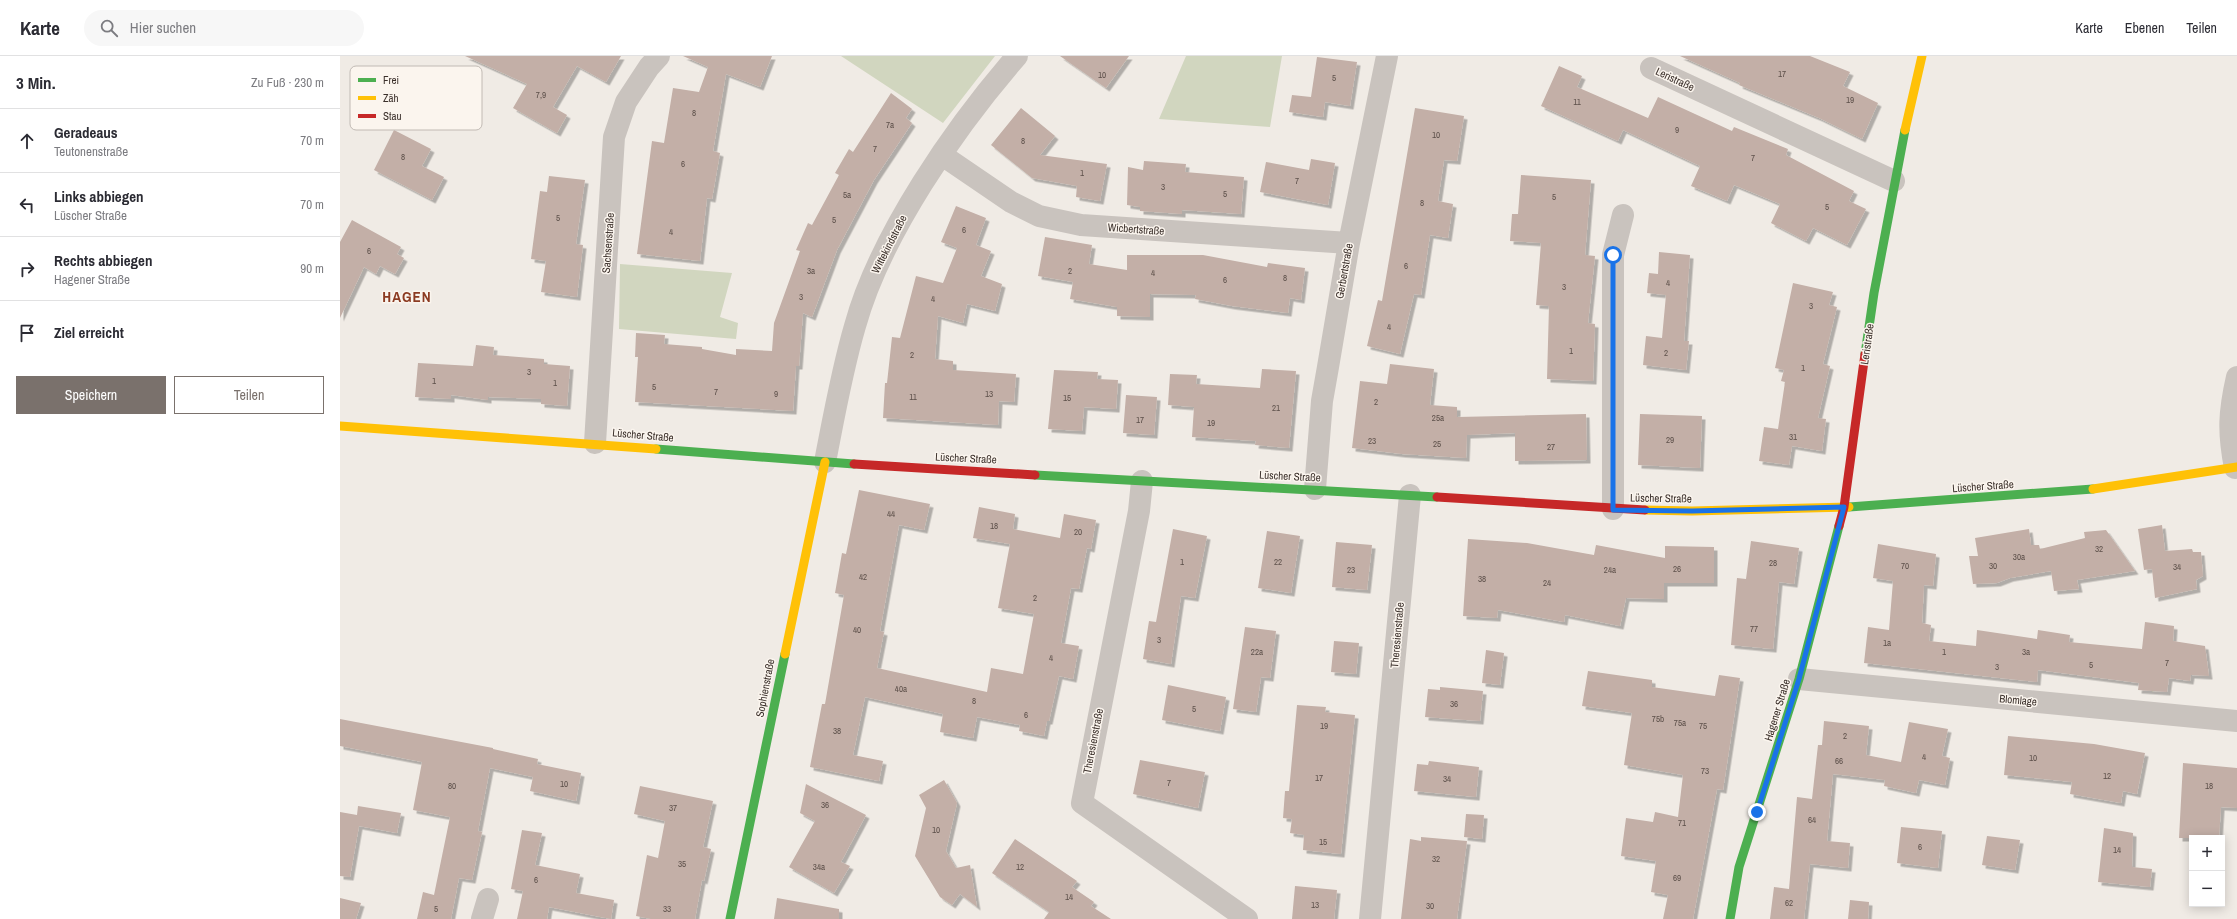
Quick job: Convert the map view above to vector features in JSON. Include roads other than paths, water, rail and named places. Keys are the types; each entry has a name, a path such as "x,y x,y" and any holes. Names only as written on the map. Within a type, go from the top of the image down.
{"street":[{"name":"Sachsenstraße","path":"595,443 614,137 626,102 659,56"},
{"name":"Wittekindstraße","path":"824,462 855,325 872,277 903,214 942,155 995,81 1017,56"},
{"name":"Gerbertstraße","path":"1315,489 1322,401 1349,243 1387,56"},
{"name":"Leristraße","path":"1844,507 1874,293 1894,181 1922,56"},
{"name":"Leristraße","path":"1651,68 1894,181"},
{"name":"Wicbertstraße","path":"942,155 1011,202 1038,216 1081,225 1349,243"},
{"path":"1613,510 1613,255 1623,215"},
{"path":"2236,467 2229,438 2231,405 2237,377"},
{"name":"Lüscher Straße","path":"340,426 595,443 824,462 1142,481 1315,489 1613,510 1692,511 1844,507 2088,490 2236,467"},
{"name":"Sophienstraße","path":"730,919 824,462"},
{"name":"Theresienstraße","path":"1142,481 1139,511 1082,803 1247,919"},
{"name":"Theresienstraße","path":"1370,919 1410,495"},
{"name":"Hagener Straße","path":"1730,919 1739,867 1799,679 1844,507"},
{"name":"Blomlage","path":"1799,679 2237,721"}],"district":[{"name":"HAGEN","path":"407,296"}]}
